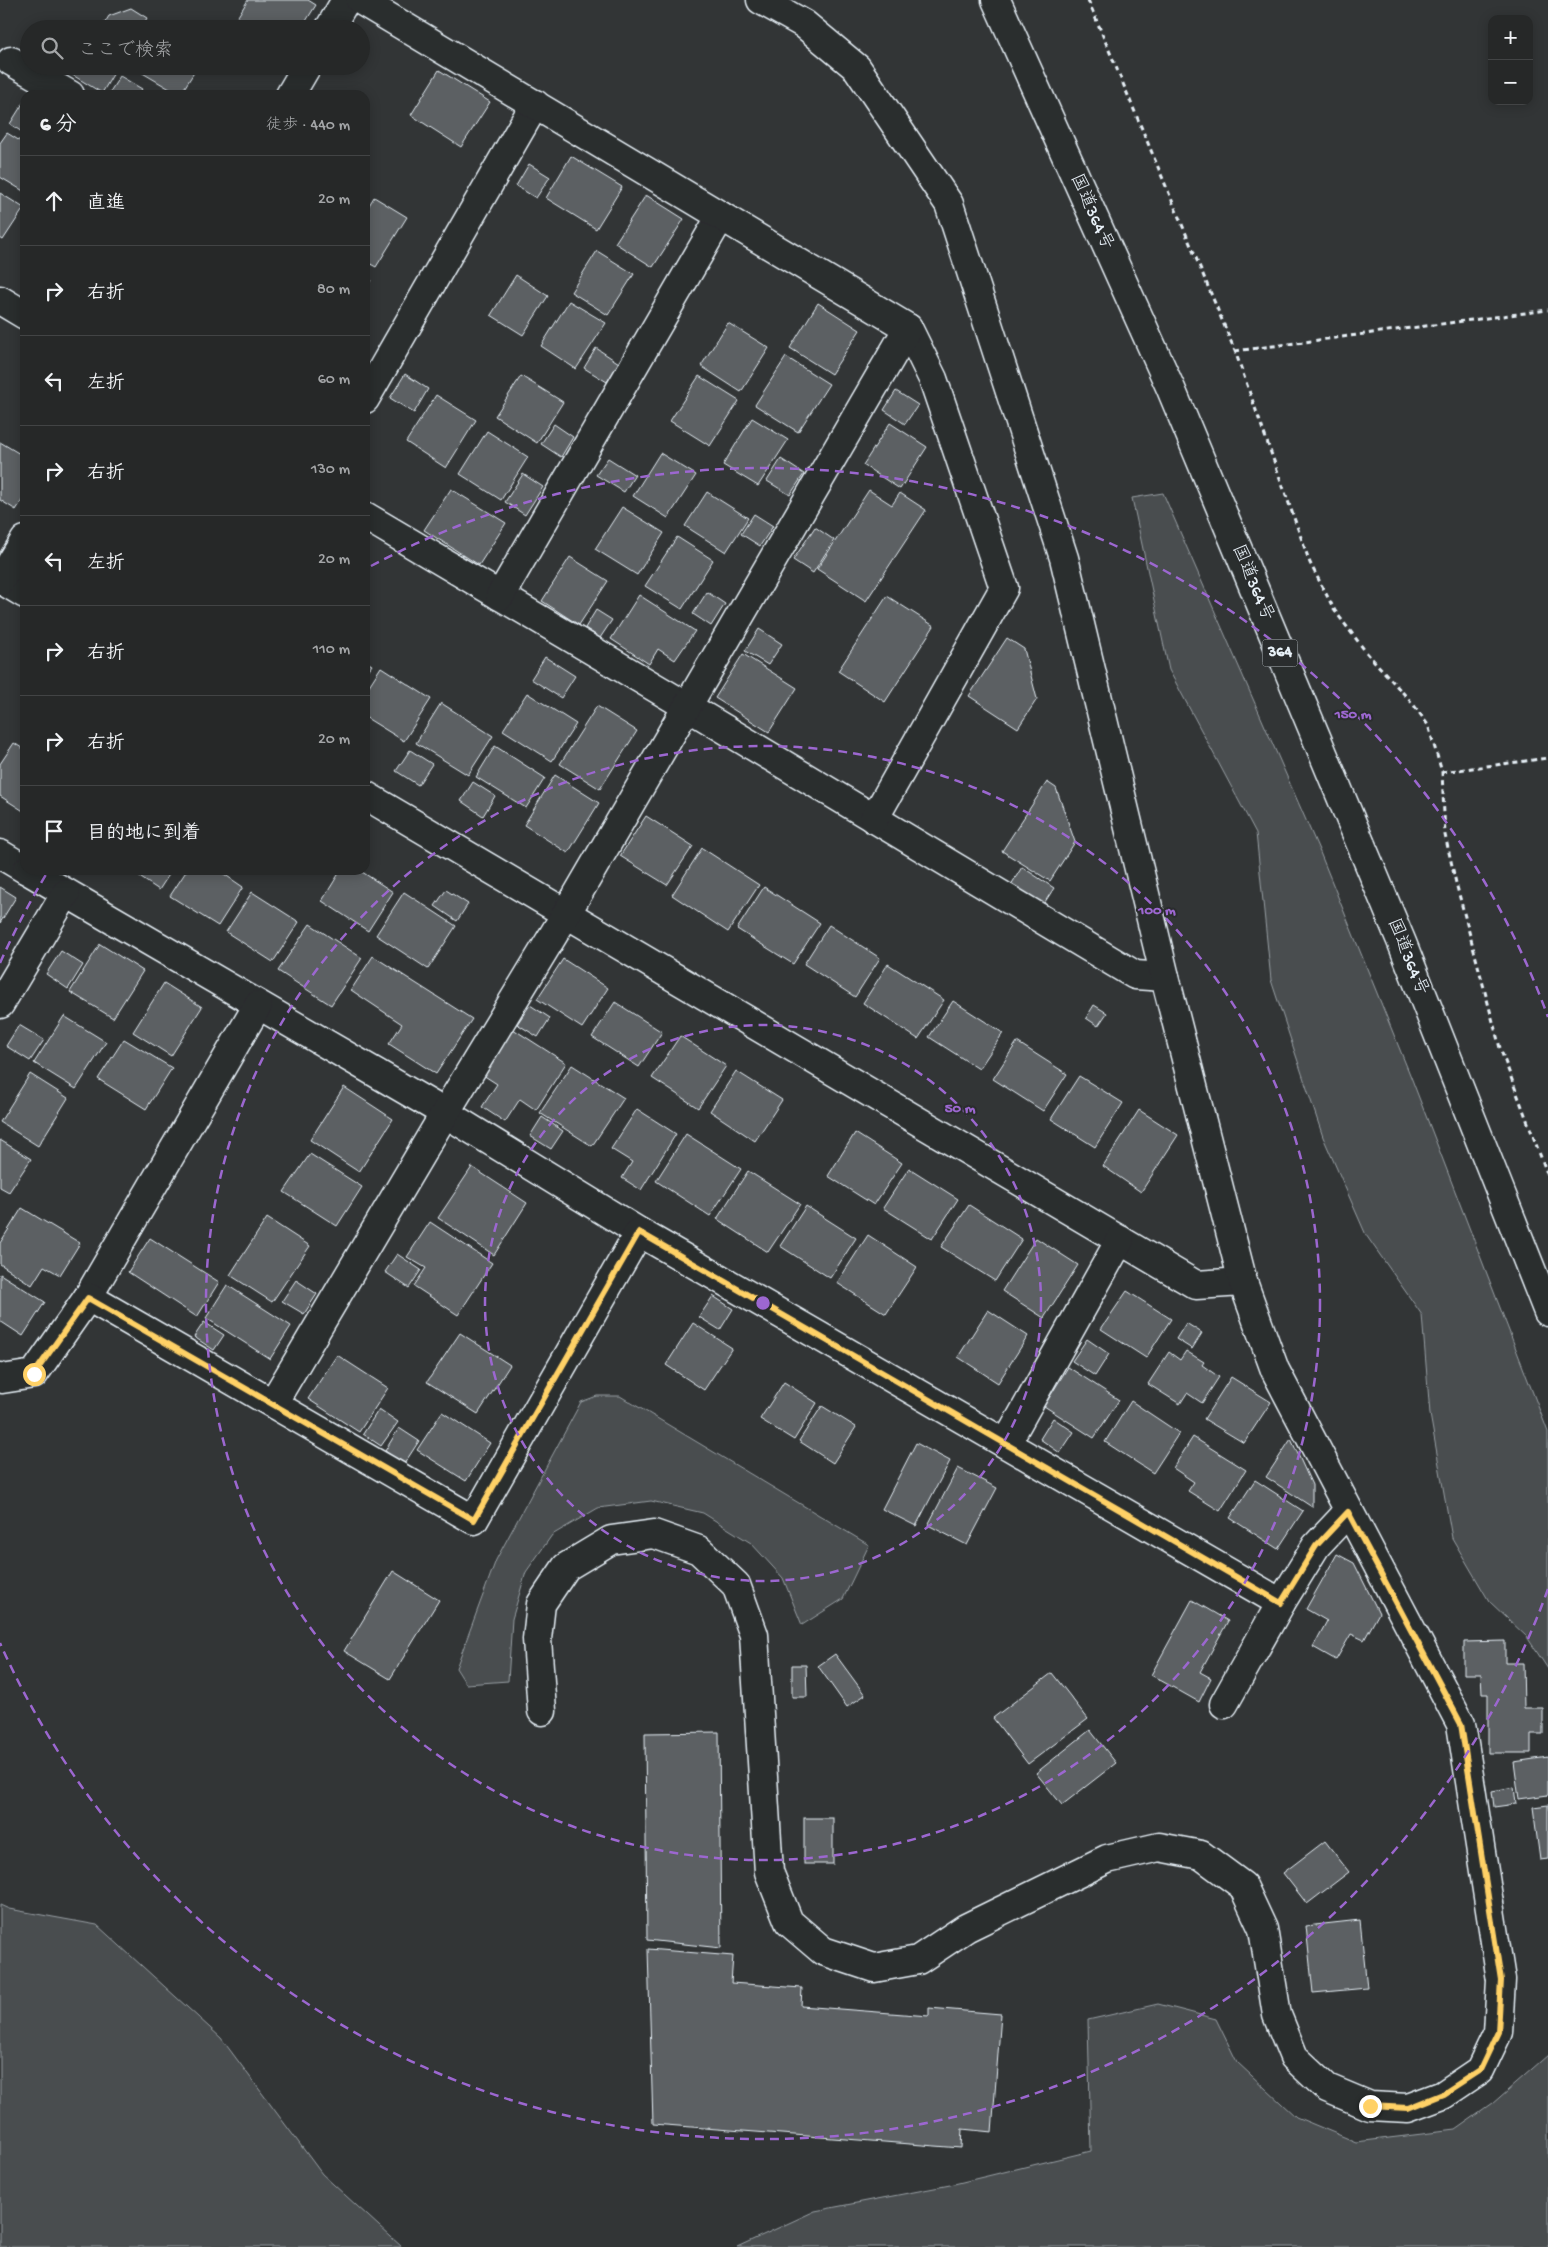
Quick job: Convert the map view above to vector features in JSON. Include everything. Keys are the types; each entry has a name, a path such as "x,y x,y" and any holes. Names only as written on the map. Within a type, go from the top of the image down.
{"main road":[{"path":"334,20 346,0"},
{"path":"360,0 908,328 933,379 1004,588 874,819"},
{"path":"542,1712 537,1638 541,1604 566,1567 610,1540 654,1534 699,1550 736,1585 754,1636 769,1872 789,1922 823,1951 874,1968 918,1960 966,1928 1107,1859 1159,1847 1201,1855 1242,1886 1263,1929 1277,2015 1294,2057 1327,2088 1370,2106 1408,2108 1443,2094 1480,2070 1498,2032 1501,1980 1461,1724 1275,1370 1242,1282 1165,977 1064,558 949,204 857,68 804,24 760,0"},
{"name":"国道364号","path":"996,0 1171,388 1402,943 1548,1312"},
{"path":"11,61 20,66"},
{"path":"35,75 61,90"},
{"path":"293,90 302,75"},
{"path":"370,390 535,104"},
{"path":"500,596 721,216"},
{"path":"0,300 20,312"},
{"path":"274,1403 445,1113 566,914 908,328"},
{"path":"370,519 1135,975 1165,977"},
{"path":"20,548 0,580 20,591"},
{"path":"370,798 1196,1284 1242,1282"},
{"path":"0,854 20,866"},
{"path":"36,875 445,1113 639,1232 1281,1603"},
{"path":"0,1004 66,893"},
{"path":"0,1377 2,1379 34,1374 88,1298 258,1005"},
{"path":"88,1298 274,1403 474,1520 639,1232"},
{"path":"1006,1444 1120,1240"},
{"path":"1224,1704 1281,1603 1316,1546 1348,1512"}],"path":[{"path":"1088,0 1235,351 1310,563 1335,611 1366,652 1428,725 1442,772 1445,835 1458,892 1500,1048 1548,1176"},
{"path":"1235,351 1548,310"},
{"path":"1442,772 1548,758"}],"shaded area":[{"path":"1163,493 1319,850 1411,1077 1548,1432 1548,1669 1527,1637 1489,1601 1452,1538 1430,1414 1422,1315 1366,1235 1323,1137 1271,980 1256,833 1169,670 1132,498"},
{"path":"597,1396 620,1396 869,1545 843,1599 802,1625 783,1578 751,1543 703,1513 651,1501 598,1508 552,1535 526,1572 512,1619 508,1681 466,1684 456,1668 496,1560 581,1402"},
{"path":"0,1905 9,1909 97,1925 221,2038 322,2174 402,2247 0,2247"},
{"path":"1158,2004 1216,2019 1237,2062 1296,2117 1356,2142 1455,2130 1492,2104 1548,2055 1548,2247 737,2247 815,2211 950,2185 1091,2151 1088,2020"}],"building":[{"path":"248,0 308,0 316,5 307,20 236,20"},
{"path":"131,8 147,18 146,20 107,20 109,16"},
{"path":"439,70 490,102 461,147 411,115"},
{"path":"72,75 113,75 104,90 97,90"},
{"path":"146,75 192,75 183,90 171,90"},
{"path":"120,76 142,89 141,90 111,90"},
{"path":"20,108 20,131 10,124"},
{"path":"7,133 20,141 20,189 0,177 0,143"},
{"path":"571,156 622,187 596,229 546,198"},
{"path":"529,164 550,177 536,198 516,186"},
{"path":"0,193 20,206 20,214 3,240 0,238"},
{"path":"646,195 684,219 653,267 615,243"},
{"path":"374,197 407,217 376,267 370,264 370,204"},
{"path":"597,251 634,274 608,315 571,292"},
{"path":"516,275 548,296 523,335 491,315"},
{"path":"569,301 606,323 576,369 541,346"},
{"path":"818,303 860,330 831,374 790,348"},
{"path":"728,323 769,348 741,392 701,366"},
{"path":"596,348 619,363 607,382 584,368"},
{"path":"786,357 829,384 798,432 755,405"},
{"path":"405,374 428,389 414,413 390,398"},
{"path":"521,376 563,402 537,443 495,416"},
{"path":"699,376 739,401 710,446 670,421"},
{"path":"896,391 918,405 905,424 884,410"},
{"path":"436,395 476,420 446,468 406,442"},
{"path":"752,418 788,440 758,486 723,465"},
{"path":"890,423 927,447 900,489 863,465"},
{"path":"554,424 573,437 561,457 541,444"},
{"path":"487,431 528,457 501,500 460,474"},
{"path":"0,442 20,454 20,504 16,510 0,500"},
{"path":"660,453 696,475 668,518 633,496"},
{"path":"608,458 635,475 624,492 596,475"},
{"path":"781,459 804,474 790,495 767,481"},
{"path":"523,474 543,487 525,515 505,502"},
{"path":"451,489 506,523 479,565 424,530"},
{"path":"869,490 892,505 900,493 926,510 866,601 817,569"},
{"path":"707,492 748,518 726,552 685,526"},
{"path":"622,507 664,533 637,575 595,549"},
{"path":"754,514 773,526 760,546 741,534"},
{"path":"815,527 834,540 813,573 793,560"},
{"path":"677,537 713,560 682,609 645,586"},
{"path":"570,557 608,581 579,625 542,601"},
{"path":"707,592 725,604 711,626 693,614"},
{"path":"639,595 695,631 675,660 658,649 649,664 611,639"},
{"path":"887,596 934,626 885,702 838,671"},
{"path":"596,610 612,620 600,638 585,628"},
{"path":"759,629 782,644 768,665 745,651"},
{"path":"1007,638 1024,649 1037,699 1018,728 969,696"},
{"path":"743,654 797,688 769,732 715,698"},
{"path":"545,657 575,676 561,698 531,679"},
{"path":"381,667 431,699 404,741 370,720 370,684"},
{"path":"527,693 576,724 552,761 503,730"},
{"path":"441,703 493,736 468,775 416,743"},
{"path":"597,706 637,731 600,789 560,764"},
{"path":"14,743 20,747 20,809 0,796 0,764"},
{"path":"495,746 545,778 526,808 476,777"},
{"path":"410,750 432,764 418,785 396,771"},
{"path":"555,775 599,803 568,853 524,825"},
{"path":"473,782 495,796 483,816 461,801"},
{"path":"1047,782 1056,788 1075,842 1050,881 1002,851"},
{"path":"646,816 693,846 667,885 620,856"},
{"path":"702,848 759,885 728,932 672,895"},
{"path":"1022,867 1054,888 1043,905 1011,885"},
{"path":"136,875 169,875 159,890"},
{"path":"184,875 225,875 243,887 218,926 170,896"},
{"path":"338,875 367,875 393,892 368,931 322,901"},
{"path":"0,887 16,897 0,923"},
{"path":"764,887 820,923 793,964 737,929"},
{"path":"446,890 468,904 457,921 435,906"},
{"path":"252,892 299,922 273,962 226,932"},
{"path":"404,892 456,926 428,969 376,935"},
{"path":"310,924 362,958 331,1005 278,971"},
{"path":"829,925 880,958 855,997 804,964"},
{"path":"100,944 143,971 113,1018 70,992"},
{"path":"61,951 83,965 68,989 46,974"},
{"path":"373,956 472,1019 436,1074 389,1044 402,1024 351,990"},
{"path":"563,959 608,988 582,1028 537,999"},
{"path":"888,964 944,1000 918,1039 863,1003"},
{"path":"164,983 202,1007 171,1056 133,1032"},
{"path":"953,1001 1003,1033 979,1069 929,1037"},
{"path":"615,1002 662,1032 639,1067 592,1037"},
{"path":"530,1005 550,1018 538,1037 517,1024"},
{"path":"1094,1005 1107,1013 1098,1026 1086,1018"},
{"path":"64,1016 106,1042 76,1089 34,1063"},
{"path":"19,1025 44,1040 30,1061 6,1046"},
{"path":"513,1029 566,1063 536,1110 520,1099 505,1122 482,1107 497,1084 483,1075"},
{"path":"680,1036 726,1066 698,1108 652,1078"},
{"path":"124,1039 172,1068 146,1109 98,1079"},
{"path":"1017,1042 1067,1074 1043,1111 993,1079"},
{"path":"572,1065 624,1098 592,1146 540,1113"},
{"path":"736,1071 782,1100 755,1141 710,1111"},
{"path":"30,1074 68,1098 38,1146 0,1122"},
{"path":"1079,1076 1123,1103 1095,1147 1051,1119"},
{"path":"344,1087 393,1119 359,1172 310,1140"},
{"path":"637,1109 676,1134 641,1190 622,1178 632,1162 611,1149"},
{"path":"1139,1110 1178,1135 1141,1192 1103,1166"},
{"path":"542,1117 563,1131 551,1149 530,1136"},
{"path":"855,1133 902,1163 874,1205 828,1176"},
{"path":"686,1134 741,1169 710,1216 656,1181"},
{"path":"0,1140 31,1159 9,1192 0,1187"},
{"path":"310,1154 362,1187 337,1226 284,1192"},
{"path":"472,1167 527,1203 494,1255 438,1218"},
{"path":"909,1168 958,1199 932,1239 883,1208"},
{"path":"748,1171 800,1204 768,1252 717,1219"},
{"path":"969,1205 1022,1239 995,1281 941,1247"},
{"path":"806,1206 856,1238 830,1278 780,1246"},
{"path":"22,1208 80,1243 60,1275 44,1266 32,1285 0,1264 0,1243"},
{"path":"267,1218 310,1246 272,1302 230,1275"},
{"path":"430,1222 492,1263 458,1315 414,1286 426,1268 407,1257"},
{"path":"868,1235 917,1267 886,1314 837,1283"},
{"path":"150,1238 219,1282 197,1317 128,1272"},
{"path":"1036,1238 1078,1265 1044,1318 1002,1291"},
{"path":"397,1254 421,1270 409,1288 385,1272"},
{"path":"0,1274 45,1302 23,1336 0,1321"},
{"path":"296,1280 317,1294 304,1314 282,1301"},
{"path":"227,1285 291,1326 270,1359 206,1318"},
{"path":"1127,1291 1171,1319 1146,1358 1101,1329"},
{"path":"713,1296 733,1309 720,1330 699,1317"},
{"path":"988,1310 1028,1336 998,1383 958,1357"},
{"path":"204,1322 224,1335 214,1350 194,1337"},
{"path":"693,1323 732,1348 704,1390 666,1365"},
{"path":"1186,1323 1202,1333 1192,1349 1176,1339"},
{"path":"460,1333 510,1365 478,1414 427,1382"},
{"path":"1087,1339 1109,1354 1095,1376 1072,1361"},
{"path":"1186,1351 1204,1362 1202,1365 1219,1377 1202,1403 1187,1393 1180,1404 1148,1384 1169,1352 1180,1360"},
{"path":"337,1355 388,1388 359,1432 308,1399"},
{"path":"1068,1367 1119,1400 1094,1438 1044,1406"},
{"path":"1231,1377 1271,1402 1244,1443 1204,1419"},
{"path":"784,1382 817,1403 794,1440 760,1419"},
{"path":"1131,1401 1179,1433 1153,1473 1105,1442"},
{"path":"822,1406 856,1427 833,1463 799,1441"},
{"path":"379,1409 398,1422 381,1446 363,1434"},
{"path":"442,1412 490,1443 466,1481 417,1450"},
{"path":"1053,1418 1074,1432 1060,1453 1040,1439"},
{"path":"399,1428 419,1441 404,1464 385,1451"},
{"path":"1193,1437 1246,1470 1220,1511 1188,1491 1194,1482 1173,1468"},
{"path":"1291,1439 1312,1485 1312,1507 1266,1477"},
{"path":"916,1443 950,1461 916,1526 882,1509"},
{"path":"958,1468 997,1488 967,1545 928,1525"},
{"path":"1255,1480 1303,1511 1278,1549 1230,1518"},
{"path":"1337,1554 1354,1563 1379,1613 1364,1640 1351,1634 1336,1660 1313,1647 1327,1621 1306,1609"},
{"path":"393,1571 439,1600 390,1679 344,1651"},
{"path":"1192,1600 1228,1621 1200,1672 1211,1678 1199,1702 1151,1675"},
{"path":"1505,1641 1505,1663 1523,1663 1524,1708 1543,1708 1543,1734 1531,1734 1531,1753 1488,1753 1488,1694 1482,1694 1481,1674 1464,1674 1464,1642"},
{"path":"835,1654 865,1695 847,1707 818,1666"},
{"path":"792,1665 806,1665 807,1697 792,1697"},
{"path":"1052,1673 1088,1719 1028,1764 993,1718"},
{"path":"1090,1730 1116,1763 1062,1805 1036,1773"},
{"path":"719,1732 721,1948 647,1940 645,1733"},
{"path":"1548,1757 1548,1795 1519,1799 1514,1762"},
{"path":"1514,1787 1516,1804 1494,1807 1492,1791"},
{"path":"1548,1805 1548,1859 1540,1860 1533,1807"},
{"path":"804,1818 833,1818 833,1864 804,1864"},
{"path":"1325,1841 1349,1872 1307,1904 1283,1873"},
{"path":"1360,1920 1367,1988 1313,1993 1306,1926"},
{"path":"648,1949 733,1956 731,1983 802,1988 801,2006 929,2016 929,2008 1001,2014 992,2132 962,2129 961,2148 653,2124"}],"route":[{"path":"34,1374 88,1298 274,1403 474,1520 639,1232 1281,1603 1316,1546 1348,1512 1461,1724 1501,1980 1498,2032 1480,2070 1443,2094 1408,2108 1370,2106"}]}
